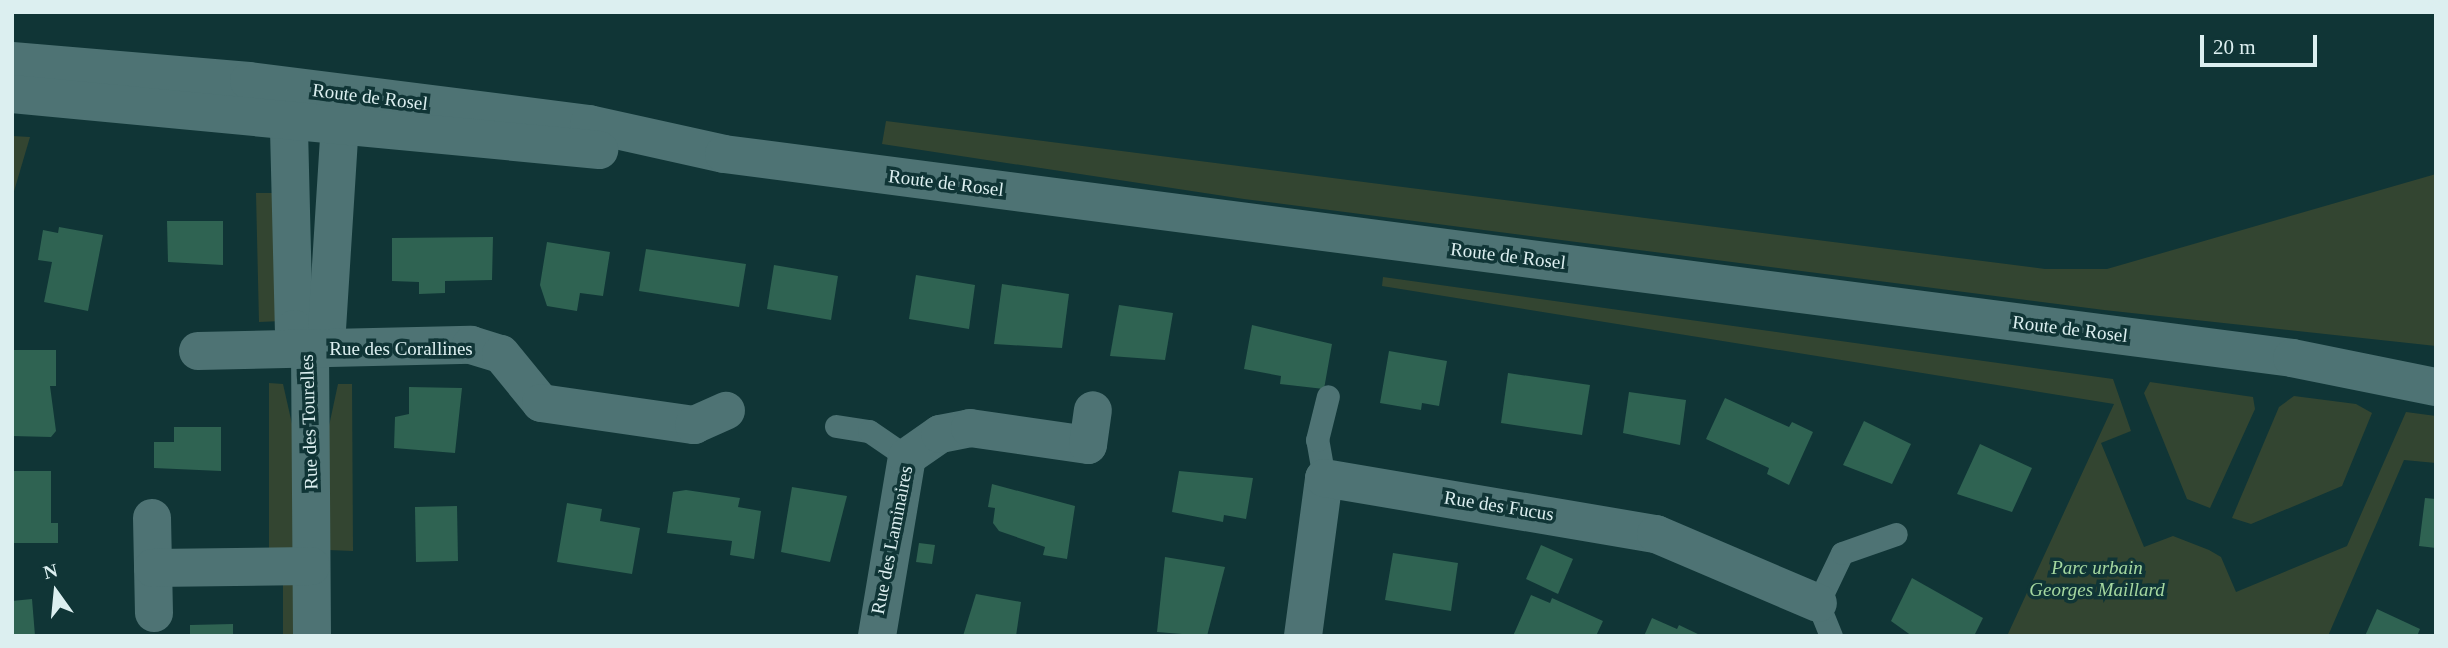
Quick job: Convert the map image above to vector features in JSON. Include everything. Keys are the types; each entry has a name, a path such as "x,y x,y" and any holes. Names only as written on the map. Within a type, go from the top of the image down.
{"street":[{"name":"Route de Rosel","path":"12,61 341,108 620,152 724,154 2292,358 2436,387"},
{"name":"Route de Rosel","path":"12,94 288,101"},
{"name":"Rue des Tourelles","path":"288,101 294,329 310,349 312,636"},
{"name":"Rue des Corallines","path":"310,349 327,329 341,108"},
{"name":"Rue des Corallines","path":"310,349 471,345 501,354 523,374 541,404 694,425 726,411"},
{"path":"198,351 310,349"},
{"name":"Route de Rosel","path":"2292,358 2436,362"},
{"name":"Rue des Laminaires","path":"877,636 907,457 940,435 970,428 1088,445 1093,410"},
{"path":"1303,636 1324,478"},
{"name":"Rue des Fucus","path":"1324,478 1656,534 1824,620"},
{"path":"152,519 154,613"},
{"path":"153,568 311,566"}],"lane":[{"path":"1324,478 1317,440 1328,396"},
{"path":"836,426 869,431 907,457"},
{"path":"1824,620 1842,553 1896,534"}],"green space":[{"path":"886,121 2045,269 2107,269 2436,174 2436,346 2104,310 1244,199 882,144"},
{"path":"12,136 30,137 12,198"},
{"path":"256,193 280,193 282,321 259,322"},
{"name":"Parc urbain Georges Maillard","path":"1383,277 2113,379 2131,431 2101,443 2144,547 2173,536 2209,550 2221,557 2236,592 2347,546 2406,412 2436,416 2436,463 2404,460 2328,636 2007,636 2114,404 1382,286"},
{"path":"2150,382 2253,397 2255,409 2210,508 2187,499 2144,393"},
{"path":"269,383 283,384 292,424 294,549 269,549"},
{"path":"338,384 352,384 353,551 328,550 329,426"},
{"path":"2294,396 2356,404 2372,413 2342,486 2251,524 2232,518 2279,407"},
{"path":"294,581 294,636 283,636 283,582"}],"building":[{"path":"167,221 223,221 223,265 168,262"},
{"path":"59,227 103,235 88,311 44,302 52,262 38,260 43,230 58,233"},
{"path":"493,237 492,280 445,281 445,293 419,294 419,282 392,281 392,238"},
{"path":"547,242 610,252 603,296 580,293 577,311 547,306 540,285"},
{"path":"646,249 746,264 739,307 639,291"},
{"path":"774,265 838,276 831,320 767,309"},
{"path":"916,275 975,285 969,329 909,319"},
{"path":"1002,284 1069,294 1062,348 994,344"},
{"path":"1119,305 1173,313 1165,360 1110,356"},
{"path":"1252,325 1332,344 1324,389 1280,384 1281,376 1244,369"},
{"path":"12,350 56,350 56,386 50,386 56,431 51,437 12,436"},
{"path":"1389,351 1447,361 1439,406 1422,403 1421,410 1380,403"},
{"path":"1508,373 1590,385 1582,435 1501,423"},
{"path":"409,387 462,388 455,453 394,448 395,417 409,414"},
{"path":"1629,392 1686,400 1680,445 1623,433"},
{"path":"1725,398 1789,427 1792,422 1813,432 1789,485 1767,474 1769,468 1706,439"},
{"path":"1864,421 1911,444 1892,484 1843,465"},
{"path":"174,427 221,427 221,471 154,468 154,442 174,442"},
{"path":"1980,444 2032,468 2012,512 1957,494"},
{"path":"12,471 51,471 51,523 58,523 58,543 12,543"},
{"path":"1179,471 1253,478 1246,519 1224,515 1223,522 1172,512"},
{"path":"992,484 1075,506 1067,559 1043,555 1045,547 999,531 993,523 995,508 988,507"},
{"path":"792,487 847,496 830,562 781,552"},
{"path":"686,490 740,498 738,507 761,511 754,559 730,555 732,541 667,533 673,492"},
{"path":"2425,498 2436,499 2436,548 2419,546"},
{"path":"567,503 602,509 600,521 640,528 632,574 557,562"},
{"path":"457,506 458,561 416,562 415,507"},
{"path":"919,543 935,545 932,564 916,562"},
{"path":"1541,545 1573,559 1558,594 1526,579"},
{"path":"1393,553 1458,563 1451,611 1385,600"},
{"path":"1165,557 1225,567 1207,636 1157,632"},
{"path":"1912,578 1983,618 1974,636 1912,636 1891,621"},
{"path":"976,594 1021,602 1016,636 963,636"},
{"path":"1531,595 1550,603 1552,598 1603,621 1596,636 1513,636"},
{"path":"32,599 35,636 12,636 12,601"},
{"path":"2377,609 2420,629 2417,636 2365,636"},
{"path":"1652,618 1677,629 1679,625 1702,636 1644,636"},
{"path":"233,624 233,636 190,636 190,625"}]}
